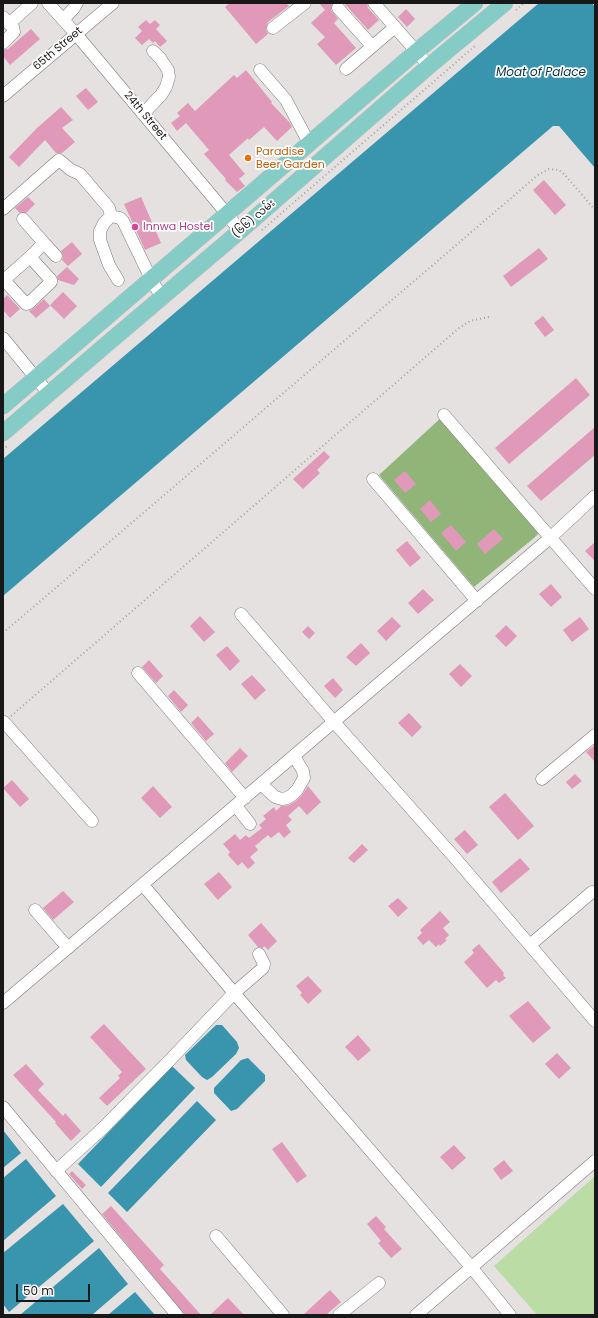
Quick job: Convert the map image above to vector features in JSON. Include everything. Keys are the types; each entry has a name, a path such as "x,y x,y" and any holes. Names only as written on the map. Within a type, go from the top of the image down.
{"main road":[{"name":"(၆၆) လမ်း","path":"3,406 416,51 475,3"},
{"name":"(၆၆) လမ်း","path":"3,433 504,3"}],"street":[{"path":"3,44 14,32 13,27 6,21 32,3"},
{"name":"24th Street","path":"48,3 76,34 240,231"},
{"path":"63,20 77,3"},
{"name":"65th Street","path":"3,96 113,3"},
{"path":"273,28 305,3"},
{"path":"376,4 429,66"},
{"path":"338,8 372,46"},
{"path":"346,69 395,27"},
{"path":"143,114 161,95 166,87 169,77 168,70 153,50"},
{"path":"260,70 286,100 309,143"},
{"path":"3,209 59,160 71,170 80,174 109,208 111,216"},
{"path":"111,216 120,218 123,221 151,280 162,298"},
{"path":"111,216 104,223 100,231 100,240 109,266 118,280"},
{"path":"23,219 56,256"},
{"path":"30,257 51,282 29,303 26,304 3,279 30,257 44,243"},
{"path":"3,338 49,394"},
{"path":"444,415 595,589"},
{"path":"373,479 477,601"},
{"path":"3,1003 477,601 550,538 595,496"},
{"path":"241,614 595,1021"},
{"path":"138,673 240,802 250,824"},
{"path":"4,722 92,820"},
{"path":"542,779 595,736"},
{"path":"261,784 270,793 282,799 287,798 297,790 304,778 303,771 294,756"},
{"path":"143,885 234,993 472,1268 510,1315"},
{"path":"530,945 592,892"},
{"path":"35,910 68,948"},
{"path":"56,1171 102,1129 234,993 263,968 264,964 259,954"},
{"path":"3,1107 177,1315"},
{"path":"416,1315 595,1161"},
{"path":"216,1236 284,1315"},
{"path":"339,1315 379,1283"}],"path":[{"path":"3,633 538,175 549,169 559,170 595,210"},
{"path":"4,722 459,328 470,321 489,317"}],"green space":[{"path":"444,415 543,529 474,587 379,475"},
{"path":"595,1176 595,1315 537,1315 494,1266"}],"water":[{"name":"Moat of Palace","path":"539,3 592,3 595,7 595,168 559,126 553,126 3,596 3,459"},
{"path":"216,1025 222,1025 237,1042 239,1048 236,1054 207,1080 202,1077 186,1060 185,1055"},
{"path":"248,1058 265,1075 265,1081 237,1109 231,1111 214,1093 214,1088 241,1060"},
{"path":"172,1066 195,1088 101,1187 78,1164"},
{"path":"197,1101 216,1120 127,1212 108,1193"},
{"path":"3,1130 21,1153 3,1168"},
{"path":"26,1159 56,1196 3,1241 3,1178"},
{"path":"63,1204 94,1241 9,1312 3,1304 3,1253"},
{"path":"99,1248 128,1284 92,1315 20,1315"},
{"path":"135,1292 155,1315 108,1315"}],"building":[{"path":"230,3 286,3 289,6 268,22 266,29 268,34 256,44 225,7"},
{"path":"319,3 333,3 331,10 338,19 334,23 356,48 336,65 317,44 325,37 311,23 325,10"},
{"path":"344,3 367,3 368,8 379,20 368,30"},
{"path":"406,9 415,19 407,27 398,17"},
{"path":"146,20 150,24 155,20 160,25 156,29 167,41 160,47 155,41 153,43 149,39 142,45 135,38 142,31 138,27"},
{"path":"31,29 40,39 10,65 3,56 3,50 8,49"},
{"path":"246,70 272,102 271,103 292,127 277,141 264,127 249,140 248,138 229,155 245,174 239,179 245,186 237,192 204,154 209,150 186,123 177,131 171,123 180,116 177,113 188,103 195,111 234,75 237,78"},
{"path":"86,88 98,102 88,110 76,96"},
{"path":"61,107 73,120 62,128 75,142 62,153 56,153 45,140 19,167 9,157 37,128"},
{"path":"544,180 566,205 555,215 533,190"},
{"path":"28,197 35,204 26,213 20,213 15,208"},
{"path":"141,197 161,243 145,250 124,204"},
{"path":"72,242 82,254 68,266 62,260 63,255 61,251"},
{"path":"539,248 548,259 511,287 503,276"},
{"path":"67,267 79,279 74,285 58,280 57,276"},
{"path":"63,292 77,306 64,319 50,305"},
{"path":"7,295 20,309 10,318 3,310 3,299"},
{"path":"44,299 50,306 36,318 29,311"},
{"path":"543,316 554,330 545,337 534,323"},
{"path":"576,378 590,395 509,464 495,448"},
{"path":"595,427 595,455 541,501 527,486"},
{"path":"324,451 330,457 317,470 320,473 303,489 293,479"},
{"path":"405,471 416,484 405,493 394,480"},
{"path":"430,500 441,514 431,522 420,509"},
{"path":"451,525 466,542 456,551 441,533"},
{"path":"494,529 503,539 485,554 477,544"},
{"path":"407,541 421,558 410,567 396,550"},
{"path":"595,542 595,561 585,551"},
{"path":"551,584 562,597 551,607 539,594"},
{"path":"423,589 434,600 418,614 408,603"},
{"path":"200,616 215,632 204,642 190,626"},
{"path":"392,617 401,626 386,641 377,631"},
{"path":"580,617 589,629 572,642 563,630"},
{"path":"506,625 517,636 506,647 495,636"},
{"path":"308,626 315,633 309,639 302,632"},
{"path":"361,643 370,653 356,666 346,657"},
{"path":"227,646 240,661 230,671 216,655"},
{"path":"149,660 163,676 156,683 142,667"},
{"path":"460,664 472,676 461,687 449,674"},
{"path":"252,675 266,690 255,700 241,684"},
{"path":"333,678 343,690 335,698 324,686"},
{"path":"174,690 188,705 181,712 168,696"},
{"path":"409,713 422,727 412,737 398,723"},
{"path":"198,716 214,734 206,741 191,723"},
{"path":"595,745 595,762 586,752"},
{"path":"240,748 248,756 232,772 225,763"},
{"path":"575,774 582,781 572,789 566,782"},
{"path":"12,780 29,799 20,807 3,788"},
{"path":"153,786 172,807 160,818 141,798"},
{"path":"308,786 321,802 307,815 299,806 288,816 292,820 286,825 291,832 284,838 279,832 271,838 268,835 255,846 258,850 250,857 255,863 248,869 242,862 238,866 228,855 230,852 223,844 235,834 240,840 246,835 249,838 262,828 259,825 266,819 263,816 274,807 276,811 281,806 289,805 296,801"},
{"path":"505,793 534,826 518,840 489,807"},
{"path":"465,830 478,845 467,854 454,839"},
{"path":"362,844 368,850 354,863 348,858"},
{"path":"520,858 530,869 501,893 492,882"},
{"path":"219,872 232,887 218,900 204,884"},
{"path":"63,891 74,902 53,920 43,908"},
{"path":"398,898 408,908 398,917 388,906"},
{"path":"440,911 450,922 443,928 449,935 445,939 447,940 440,946 439,944 436,947 429,940 423,945 417,938 422,933 420,930"},
{"path":"261,923 277,941 268,950 264,946 263,948 258,947 248,935"},
{"path":"479,944 504,973 503,975 506,978 499,983 496,980 487,988 464,962 474,953 472,950"},
{"path":"308,976 322,991 308,1004 300,995 302,993 296,986"},
{"path":"528,1001 551,1028 533,1043 509,1016"},
{"path":"104,1024 146,1069 107,1106 99,1098 120,1078 118,1076 122,1072 90,1037"},
{"path":"358,1035 371,1050 358,1061 345,1047"},
{"path":"557,1053 571,1068 559,1079 545,1064"},
{"path":"26,1064 44,1084 38,1090 63,1116 65,1113 81,1131 71,1141 55,1123 56,1122 13,1075"},
{"path":"282,1142 307,1176 297,1183 272,1149"},
{"path":"454,1145 466,1158 452,1170 440,1157"},
{"path":"504,1160 513,1171 501,1180 493,1169"},
{"path":"72,1171 86,1185 82,1189 69,1174"},
{"path":"111,1206 164,1265 160,1269 201,1315 184,1314 102,1214"},
{"path":"376,1216 386,1227 384,1229 402,1249 391,1258 378,1243 381,1241 367,1224"},
{"path":"330,1290 341,1302 326,1315 303,1315"},
{"path":"228,1298 244,1315 210,1315"}],"place":[{"name":"Paradise Beer Garden","path":"248,158"},
{"name":"Innwa Hostel","path":"135,227"}]}
